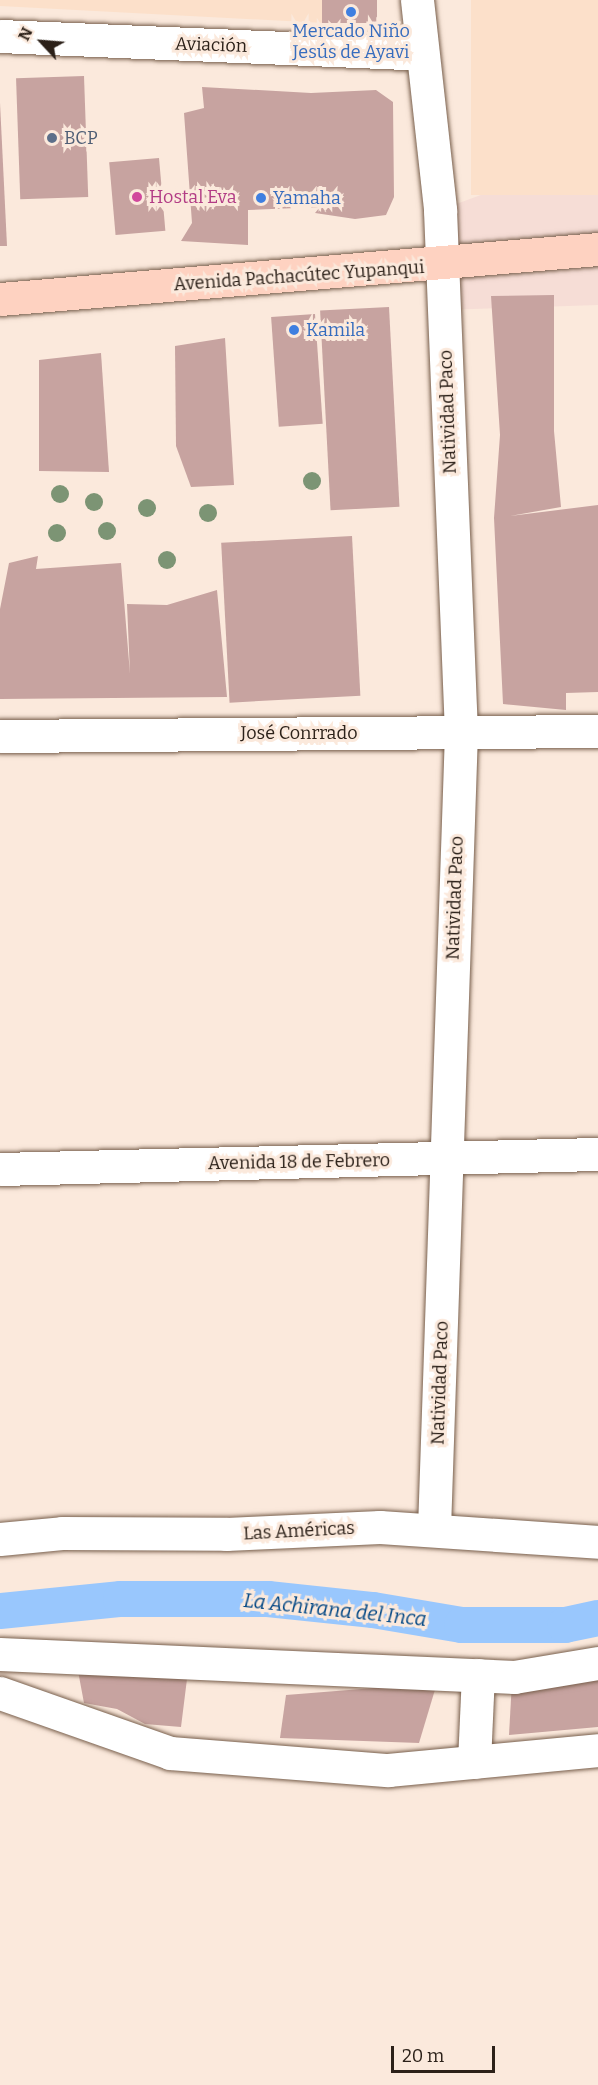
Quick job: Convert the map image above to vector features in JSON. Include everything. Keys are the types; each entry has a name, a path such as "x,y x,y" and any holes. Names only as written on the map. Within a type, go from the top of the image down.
{"main road":[{"name":"Avenida Pachacútec Yupanqui","path":"0,299 442,265 598,249"}],"street":[{"name":"Natividad Paco","path":"417,0 440,210 461,732 434,1530"},
{"name":"Aviación","path":"0,36 422,54"},
{"name":"José Conrrado","path":"0,736 598,731"},
{"name":"Avenida 18 de Febrero","path":"0,1169 598,1154"},
{"name":"Las Américas","path":"0,1539 62,1533 226,1534 380,1527 598,1542"},
{"path":"0,1654 514,1677 598,1663"},
{"path":"474,1762 478,1675"},
{"path":"0,1693 170,1753 388,1770 598,1750"}],"shaded area":[{"path":"0,0 322,0 324,23 0,6"},
{"path":"471,0 598,0 598,195 471,195"},
{"path":"598,152 598,305 444,310 440,210"}],"building":[{"name":"Mercado Niño Jesús de Ayavi","path":"322,0 377,0 377,23 322,23"},
{"name":"BCP","path":"84,76 88,197 20,199 16,78"},
{"path":"202,87 311,93 376,90 393,102 394,197 386,215 355,219 315,213 320,207 248,210 248,245 181,241 192,223 184,113 204,108"},
{"path":"0,103 7,246 0,246"},
{"name":"Hostal Eva","path":"159,158 165,231 116,235 109,162"},
{"path":"554,295 554,431 561,507 510,516 598,505 598,692 566,693 566,710 503,704 494,518 500,435 491,296"},
{"path":"389,307 399,507 331,510 320,311"},
{"path":"315,314 323,424 279,427 271,317"},
{"path":"225,338 234,485 191,487 176,446 175,346"},
{"path":"101,353 109,472 39,471 39,360"},
{"path":"352,536 360,696 230,703 221,543"},
{"path":"38,556 36,569 121,563 130,674 127,604 167,605 217,590 227,697 0,699 0,609 9,563"},
{"path":"78,1671 188,1671 181,1727 145,1724 117,1709 84,1703"},
{"path":"598,1675 598,1727 509,1735 512,1681"},
{"path":"437,1683 419,1743 280,1738 286,1695"}],"waterway":[{"name":"La Achirana del Inca","path":"0,1611 121,1599 268,1599 373,1610 462,1625 565,1625 598,1618"}],"place":[{"name":"Mercado Niño Jesús de Ayavi","path":"351,12"},
{"name":"BCP","path":"52,138"},
{"name":"Hostal Eva","path":"137,197"},
{"name":"Yamaha","path":"261,198"},
{"name":"Kamila","path":"294,330"}]}
